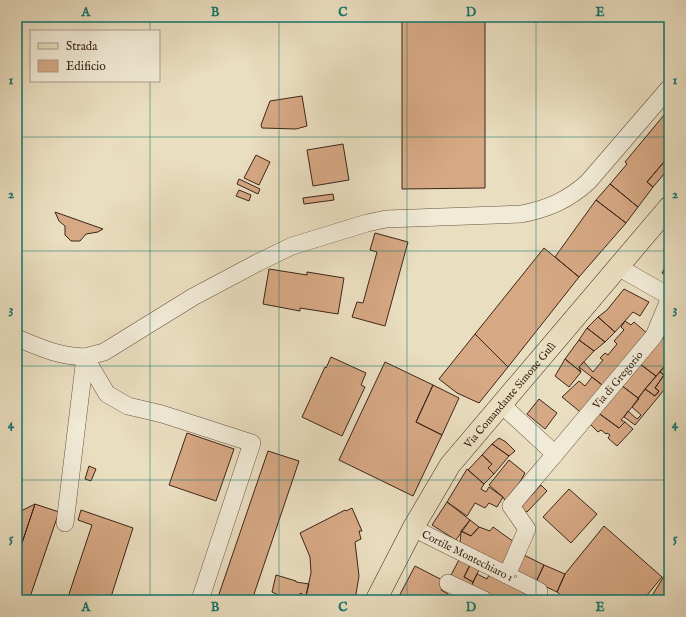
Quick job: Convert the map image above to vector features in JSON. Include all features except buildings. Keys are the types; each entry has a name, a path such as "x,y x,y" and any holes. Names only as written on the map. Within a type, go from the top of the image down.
{"main road":[{"name":"Via Comandante Simone Gulì","path":"376,600 413,528 450,465 669,207"}],"street":[{"path":"17,338 47,351 66,356 85,357 104,352 193,297 292,246 367,223 386,219 521,214 541,211 574,195 588,182 669,88"},
{"path":"618,268 669,296"},
{"name":"Via di Gregorio","path":"507,575 527,529 511,506 654,336 669,300"},
{"path":"65,523 85,357"},
{"path":"85,357 107,394 128,406 162,414 252,443 200,600"},
{"path":"502,405 556,454"},
{"name":"Cortile Montechiaro 1°","path":"413,528 539,591 535,600"},
{"path":"448,583 484,600"}]}
